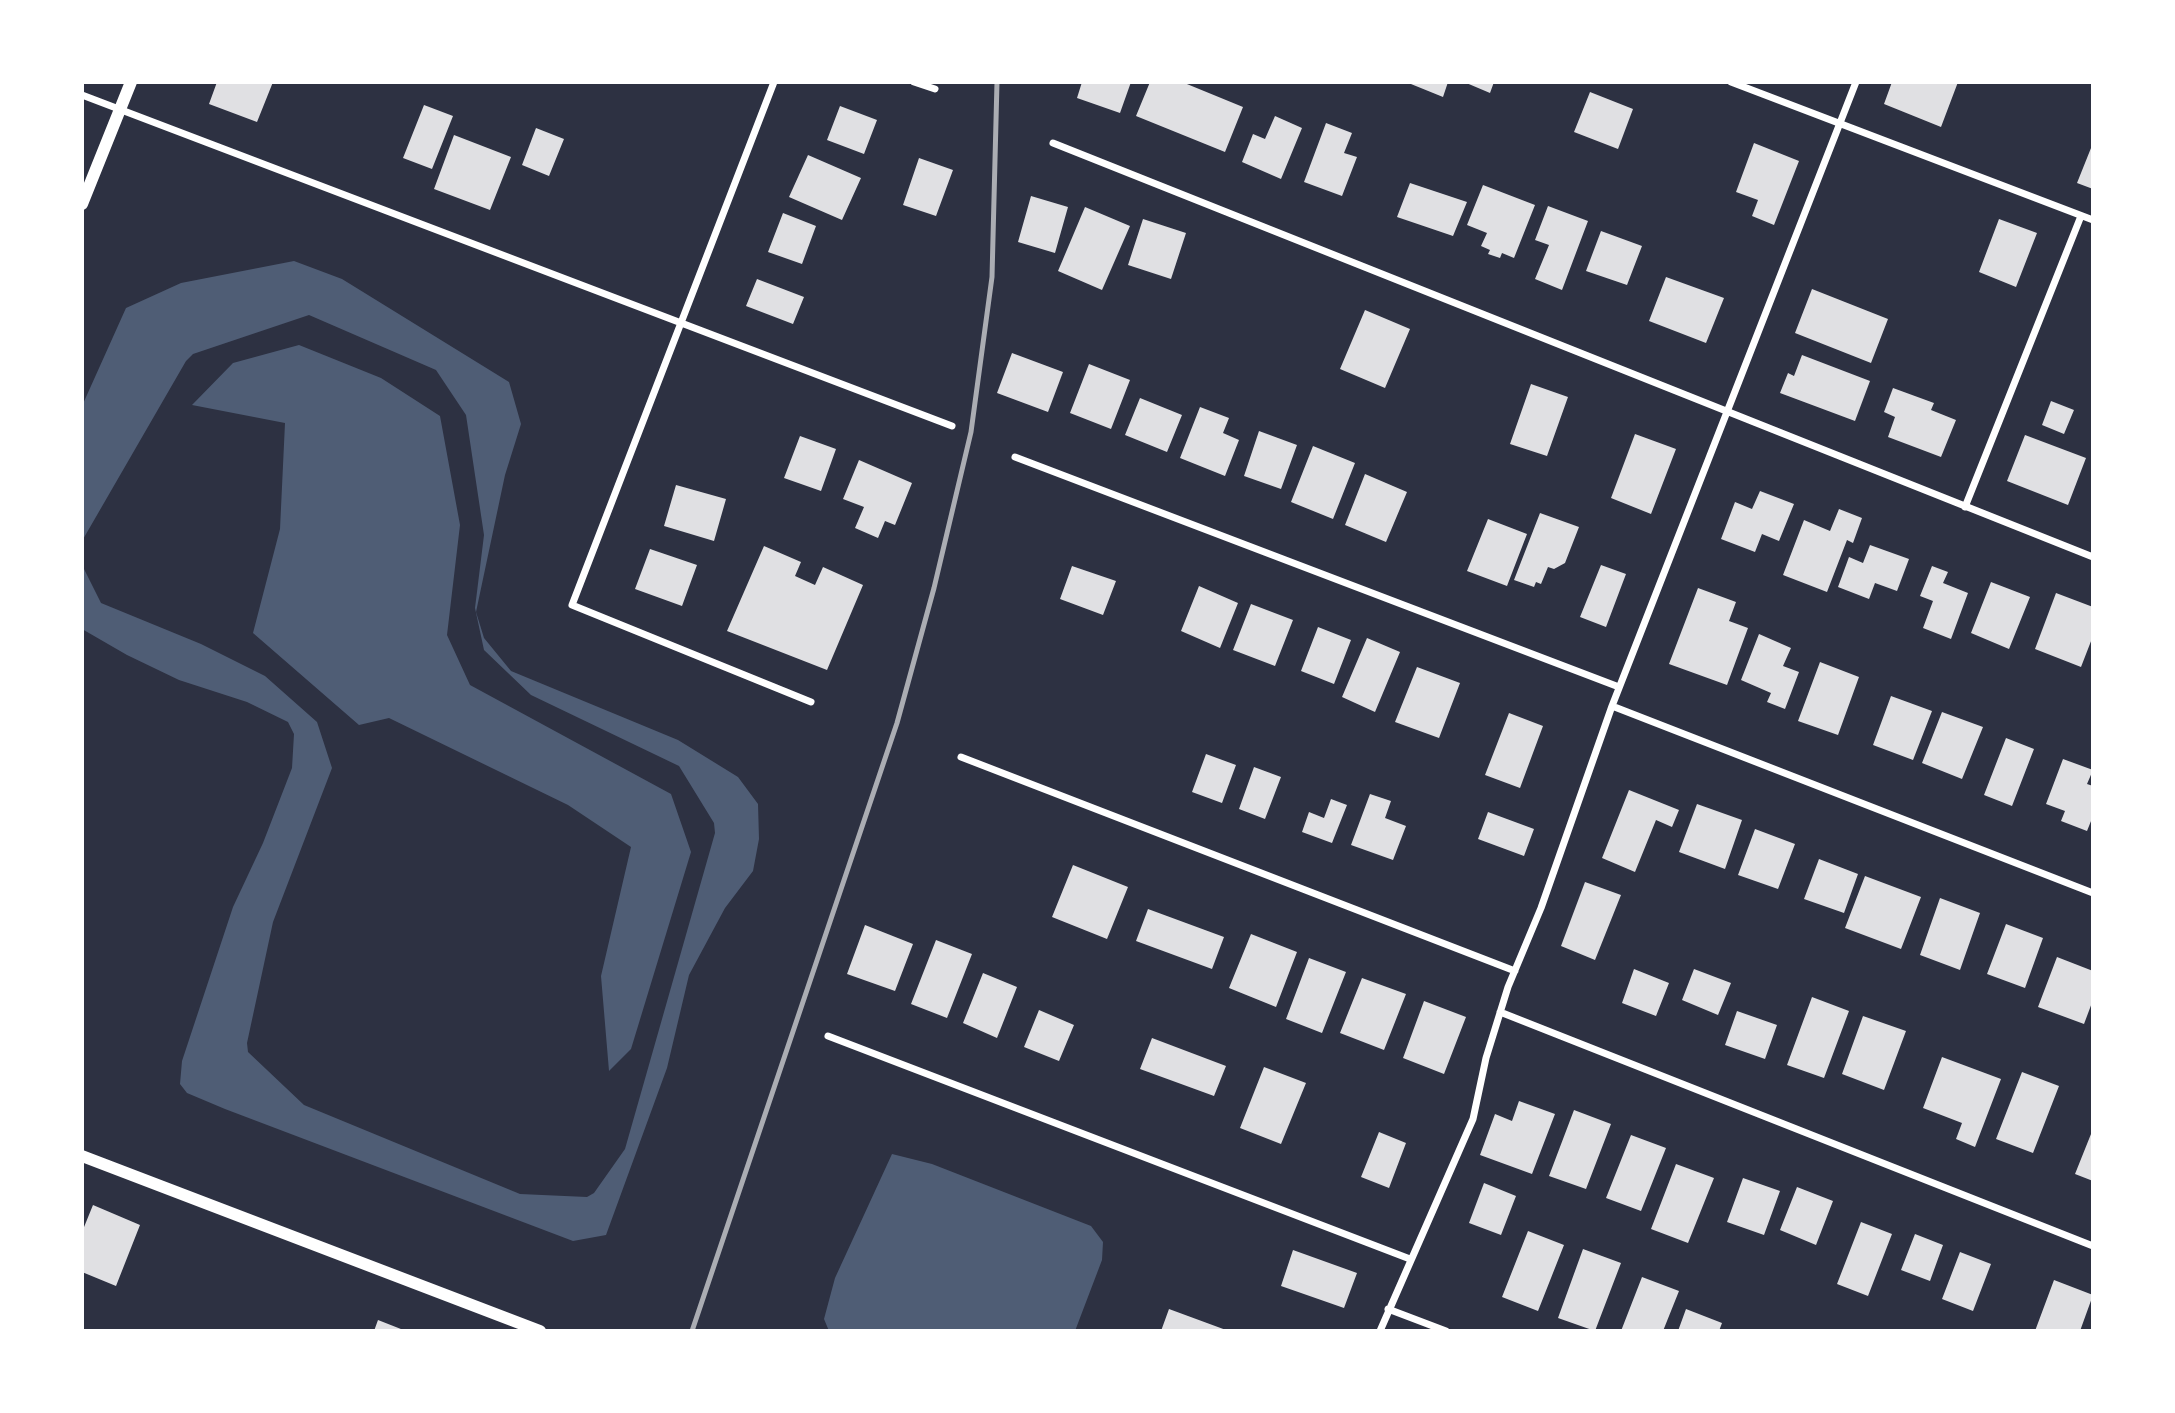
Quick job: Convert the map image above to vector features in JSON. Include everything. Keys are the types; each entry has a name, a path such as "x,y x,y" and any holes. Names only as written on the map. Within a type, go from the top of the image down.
{"street":[{"path":"82,204 131,82"},
{"path":"774,82 572,606 811,702"},
{"path":"914,82 935,89"},
{"path":"1731,82 2093,220"},
{"path":"1380,1331 1473,1119 1486,1058 1500,1012 1541,908 1619,687 1856,82"},
{"path":"82,95 952,426"},
{"path":"1053,143 2093,557"},
{"path":"1965,507 2081,216"},
{"path":"1015,457 1619,687"},
{"path":"1612,706 2093,893"},
{"path":"961,757 1515,971"},
{"path":"1500,1012 2093,1246"},
{"path":"828,1036 1410,1259"},
{"path":"82,1156 540,1331"},
{"path":"1388,1309 1446,1331"}],"water":[{"path":"294,261 342,279 509,382 521,424 505,475 476,612 484,638 511,671 678,740 738,777 758,804 759,839 753,871 725,908 689,975 667,1068 606,1235 573,1241 225,1109 187,1093 180,1084 182,1061 233,907 263,843 292,768 294,734 288,722 247,702 179,680 82,629 82,565 101,603 201,644 265,676 317,722 332,768 273,922 247,1043 248,1052 304,1105 520,1194 587,1197 594,1193 625,1149 715,833 714,823 679,766 531,695 484,650 475,608 484,535 466,415 436,370 309,315 193,354 186,361 82,541 82,406 126,308 181,283"},
{"path":"299,345 381,378 440,416 460,525 447,635 470,685 671,794 691,852 631,1049 609,1071 601,976 631,847 568,805 389,718 359,725 253,633 280,529 285,423 192,405 233,363"},
{"path":"892,1154 932,1164 1091,1226 1103,1242 1102,1260 1075,1331 829,1331 824,1319 835,1278"}],"building":[{"path":"217,82 273,82 257,122 209,104"},
{"path":"1082,82 1131,82 1120,113 1077,98"},
{"path":"1150,82 1182,82 1243,107 1225,152 1136,116"},
{"path":"1406,82 1448,82 1443,97"},
{"path":"1464,82 1494,82 1490,93"},
{"path":"1892,82 1958,82 1941,127 1884,104"},
{"path":"1590,92 1633,109 1618,149 1574,132"},
{"path":"424,105 453,116 432,169 403,158"},
{"path":"840,106 877,120 864,154 827,140"},
{"path":"1275,116 1302,128 1281,179 1242,162 1253,134 1265,139"},
{"path":"1326,123 1352,133 1344,153 1357,157 1342,196 1304,182"},
{"path":"536,128 564,139 549,176 522,165"},
{"path":"454,135 511,157 490,210 434,189"},
{"path":"1754,143 1799,161 1774,225 1752,216 1758,200 1736,192"},
{"path":"2093,143 2093,189 2077,183"},
{"path":"808,155 861,178 842,220 789,197"},
{"path":"919,158 953,170 936,216 903,205"},
{"path":"1410,183 1467,202 1453,236 1397,217"},
{"path":"1483,185 1535,205 1514,258 1502,253 1500,258 1488,254 1490,250 1481,246 1487,233 1467,225"},
{"path":"1031,196 1068,207 1055,253 1018,242"},
{"path":"1548,206 1588,221 1562,290 1535,279 1549,245 1535,240"},
{"path":"1085,207 1130,226 1102,290 1058,271"},
{"path":"783,213 816,226 802,264 768,252"},
{"path":"1143,219 1186,233 1171,279 1128,265"},
{"path":"1999,219 2037,233 2016,287 1979,272"},
{"path":"1601,231 1642,246 1627,285 1586,271"},
{"path":"1666,277 1724,298 1706,343 1649,321"},
{"path":"757,279 804,297 793,324 746,306"},
{"path":"1812,289 1888,319 1871,363 1795,333"},
{"path":"1365,310 1410,329 1385,388 1340,369"},
{"path":"1012,353 1063,372 1048,412 997,393"},
{"path":"1802,355 1870,381 1855,421 1780,393 1788,373 1794,376"},
{"path":"1089,364 1130,380 1111,429 1070,413"},
{"path":"1531,384 1568,397 1547,456 1510,444"},
{"path":"1893,388 1934,403 1931,410 1956,420 1941,457 1888,437 1895,417 1884,412"},
{"path":"1140,398 1182,415 1167,452 1125,435"},
{"path":"2051,401 2074,410 2064,434 2042,425"},
{"path":"1200,407 1229,418 1223,433 1239,440 1225,476 1180,458"},
{"path":"1259,431 1297,445 1281,489 1244,476"},
{"path":"1635,434 1676,449 1651,514 1611,498"},
{"path":"2025,435 2086,458 2068,505 2007,481"},
{"path":"800,436 836,449 821,491 784,478"},
{"path":"1313,446 1355,463 1333,519 1291,502"},
{"path":"859,460 912,483 895,525 885,521 878,538 855,528 864,507 843,499"},
{"path":"1365,474 1407,492 1386,542 1345,525"},
{"path":"676,485 726,499 714,541 664,526"},
{"path":"1760,491 1794,504 1779,541 1762,534 1755,552 1721,539 1735,502 1752,509"},
{"path":"1839,509 1862,518 1853,543 1847,540 1827,592 1783,575 1804,520 1830,531"},
{"path":"1540,513 1579,527 1565,563 1554,569 1548,567 1541,584 1536,582 1534,587 1514,580"},
{"path":"1488,519 1527,534 1507,586 1467,571"},
{"path":"1870,545 1909,559 1897,591 1875,583 1869,599 1838,587 1849,557 1863,563"},
{"path":"764,546 801,562 795,576 815,585 823,567 863,585 827,670 727,631"},
{"path":"650,549 697,565 682,606 635,589"},
{"path":"1601,565 1626,574 1606,627 1580,617"},
{"path":"1072,566 1116,581 1103,615 1060,599"},
{"path":"1932,566 1948,572 1943,583 1968,593 1951,639 1923,628 1933,601 1920,596"},
{"path":"1991,582 2030,597 2009,649 1971,633"},
{"path":"1199,586 1238,603 1220,648 1181,631"},
{"path":"1698,588 1736,602 1729,621 1748,628 1727,685 1669,664"},
{"path":"2056,593 2093,607 2093,636 2081,667 2035,649"},
{"path":"1251,604 1293,620 1275,666 1233,650"},
{"path":"1318,627 1351,640 1334,684 1301,671"},
{"path":"1759,634 1791,648 1783,666 1799,672 1785,709 1767,702 1771,693 1741,680"},
{"path":"1367,638 1400,652 1375,712 1342,697"},
{"path":"1820,662 1859,677 1838,735 1798,721"},
{"path":"1417,667 1460,683 1439,738 1395,722"},
{"path":"1891,696 1932,711 1913,760 1873,745"},
{"path":"1942,712 1983,727 1962,779 1922,763"},
{"path":"1509,713 1543,726 1520,788 1485,775"},
{"path":"2006,738 2034,749 2012,806 1984,795"},
{"path":"1206,754 1236,765 1222,803 1192,792"},
{"path":"2063,759 2093,770 2087,784 2093,786 2093,816 2087,831 2061,821 2065,811 2046,804"},
{"path":"1254,767 1281,777 1265,819 1239,809"},
{"path":"1629,790 1679,810 1672,827 1656,820 1635,872 1602,858"},
{"path":"1370,794 1391,801 1385,818 1406,826 1393,860 1351,845"},
{"path":"1331,799 1347,805 1332,843 1302,832 1309,812 1324,818"},
{"path":"1697,804 1742,820 1725,869 1679,852"},
{"path":"1488,812 1534,829 1524,856 1478,839"},
{"path":"1755,829 1795,844 1778,889 1738,875"},
{"path":"1819,859 1858,874 1844,913 1804,899"},
{"path":"1073,865 1128,887 1107,939 1052,917"},
{"path":"1865,876 1921,897 1901,949 1845,928"},
{"path":"1585,882 1621,895 1595,960 1561,946"},
{"path":"1940,898 1980,913 1960,970 1920,955"},
{"path":"1148,909 1224,937 1212,969 1136,941"},
{"path":"2006,924 2043,938 2025,988 1987,974"},
{"path":"865,925 913,944 895,991 847,974"},
{"path":"1251,934 1297,952 1276,1007 1229,988"},
{"path":"936,940 972,954 947,1018 911,1004"},
{"path":"2057,957 2093,971 2093,1000 2084,1024 2038,1007"},
{"path":"1309,958 1346,972 1322,1033 1286,1019"},
{"path":"1634,969 1669,983 1656,1016 1622,1003"},
{"path":"1694,969 1731,983 1718,1015 1682,1000"},
{"path":"983,973 1017,987 997,1038 963,1023"},
{"path":"1362,978 1406,994 1384,1050 1340,1033"},
{"path":"1812,997 1849,1011 1824,1078 1787,1065"},
{"path":"1424,1001 1466,1017 1444,1074 1403,1058"},
{"path":"1039,1010 1074,1025 1059,1061 1024,1047"},
{"path":"1737,1011 1777,1025 1765,1059 1725,1045"},
{"path":"1863,1016 1906,1031 1884,1090 1842,1074"},
{"path":"1152,1038 1226,1066 1214,1096 1140,1069"},
{"path":"1942,1057 2001,1079 1975,1147 1956,1139 1962,1123 1923,1108"},
{"path":"1264,1067 1306,1083 1281,1144 1240,1128"},
{"path":"2022,1072 2059,1086 2033,1153 1996,1139"},
{"path":"1519,1101 1555,1114 1532,1174 1480,1155 1495,1114 1512,1121"},
{"path":"1574,1110 1611,1124 1586,1189 1549,1176"},
{"path":"2093,1129 2093,1181 2075,1174"},
{"path":"1379,1132 1406,1143 1389,1188 1361,1177"},
{"path":"1631,1135 1666,1148 1641,1211 1606,1198"},
{"path":"1676,1164 1714,1178 1688,1243 1651,1229"},
{"path":"1743,1178 1780,1191 1764,1235 1727,1222"},
{"path":"1484,1183 1516,1196 1501,1235 1469,1223"},
{"path":"1797,1187 1833,1201 1816,1245 1780,1230"},
{"path":"93,1205 140,1225 116,1286 82,1272 82,1232"},
{"path":"1861,1222 1892,1234 1868,1296 1837,1284"},
{"path":"1528,1231 1564,1245 1538,1311 1502,1297"},
{"path":"1915,1234 1943,1245 1930,1281 1901,1270"},
{"path":"1583,1249 1621,1263 1595,1331 1558,1318"},
{"path":"1293,1250 1357,1273 1344,1308 1281,1286"},
{"path":"1960,1252 1991,1264 1973,1311 1942,1299"},
{"path":"1642,1277 1679,1291 1663,1331 1621,1331"},
{"path":"2054,1280 2093,1295 2080,1331 2035,1331"},
{"path":"1169,1309 1226,1330 1226,1331 1161,1331"},
{"path":"1686,1309 1722,1323 1719,1331 1678,1331"},
{"path":"378,1320 406,1331 374,1331"}],"railway":[{"path":"692,1331 897,723 934,588 971,432 992,277 997,82"}]}
